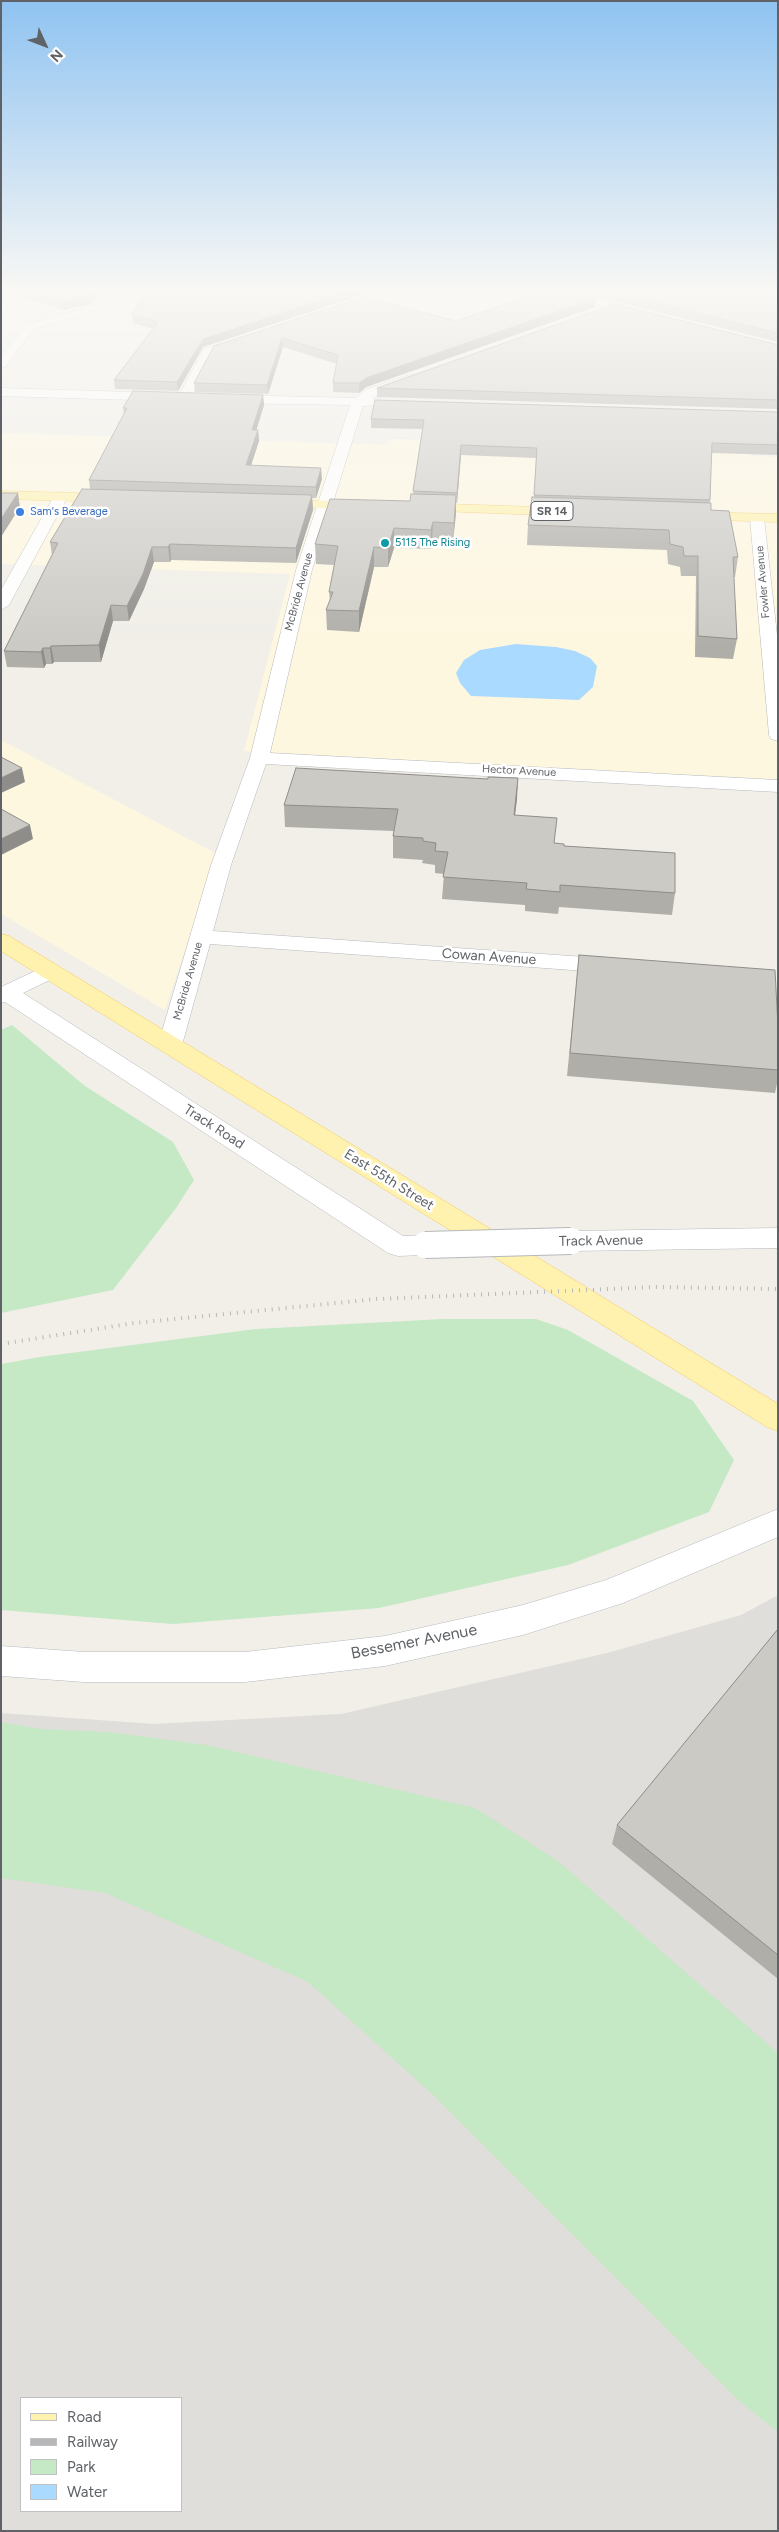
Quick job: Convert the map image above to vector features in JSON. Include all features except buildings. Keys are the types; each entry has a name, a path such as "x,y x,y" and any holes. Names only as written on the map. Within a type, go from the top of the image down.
{"main road":[{"path":"1,494 130,498"},
{"path":"258,503 378,506"},
{"name":"SR 14","path":"404,507 581,512"},
{"path":"678,515 778,518"},
{"name":"East 55th Street","path":"1,941 778,1420"}],"street":[{"name":"McBride Avenue","path":"170,1044 222,866 259,758 304,570 356,409"},
{"path":"1,605 61,496"},
{"name":"Fowler Avenue","path":"757,518 778,735"},
{"name":"Hector Avenue","path":"259,758 778,786"},
{"name":"Cowan Avenue","path":"201,937 632,967"},
{"path":"4,995 50,971"},
{"name":"Track Road","path":"4,995 398,1246 425,1245"},
{"name":"Track Avenue","path":"425,1245 778,1238"},
{"name":"Bessemer Avenue","path":"1,1661 84,1667 245,1667 385,1652 524,1620 612,1593 698,1558 778,1522"}],"shaded area":[{"path":"1,433 388,445 390,439 749,452 750,456 778,457 778,788 244,751 290,574 1,564"},
{"path":"1,740 217,854 165,1010 1,914"},
{"path":"778,1595 778,2531 1,2531 1,1713 154,1724 341,1714 607,1653 741,1615"}],"green space":[{"path":"12,1025 85,1086 173,1142 194,1180 176,1208 113,1290 1,1313 1,1030"},
{"path":"443,1319 536,1319 568,1330 693,1401 734,1460 709,1512 568,1565 379,1608 173,1624 1,1610 1,1364 40,1357 256,1329"},
{"path":"1,1722 40,1729 108,1732 207,1745 475,1808 558,1861 778,2053 778,2432 739,2401 432,2094 308,1982 105,1893 1,1878"}],"water":[{"path":"516,644 556,647 575,651 590,658 597,666 593,687 579,700 471,696 460,683 456,673 464,660 480,650"}],"railway":[{"path":"1,1344 134,1323 377,1299 655,1287 778,1289"}],"place":[{"name":"Sam's Beverage","path":"20,512"},
{"name":"5115 The Rising","path":"385,543"}]}
